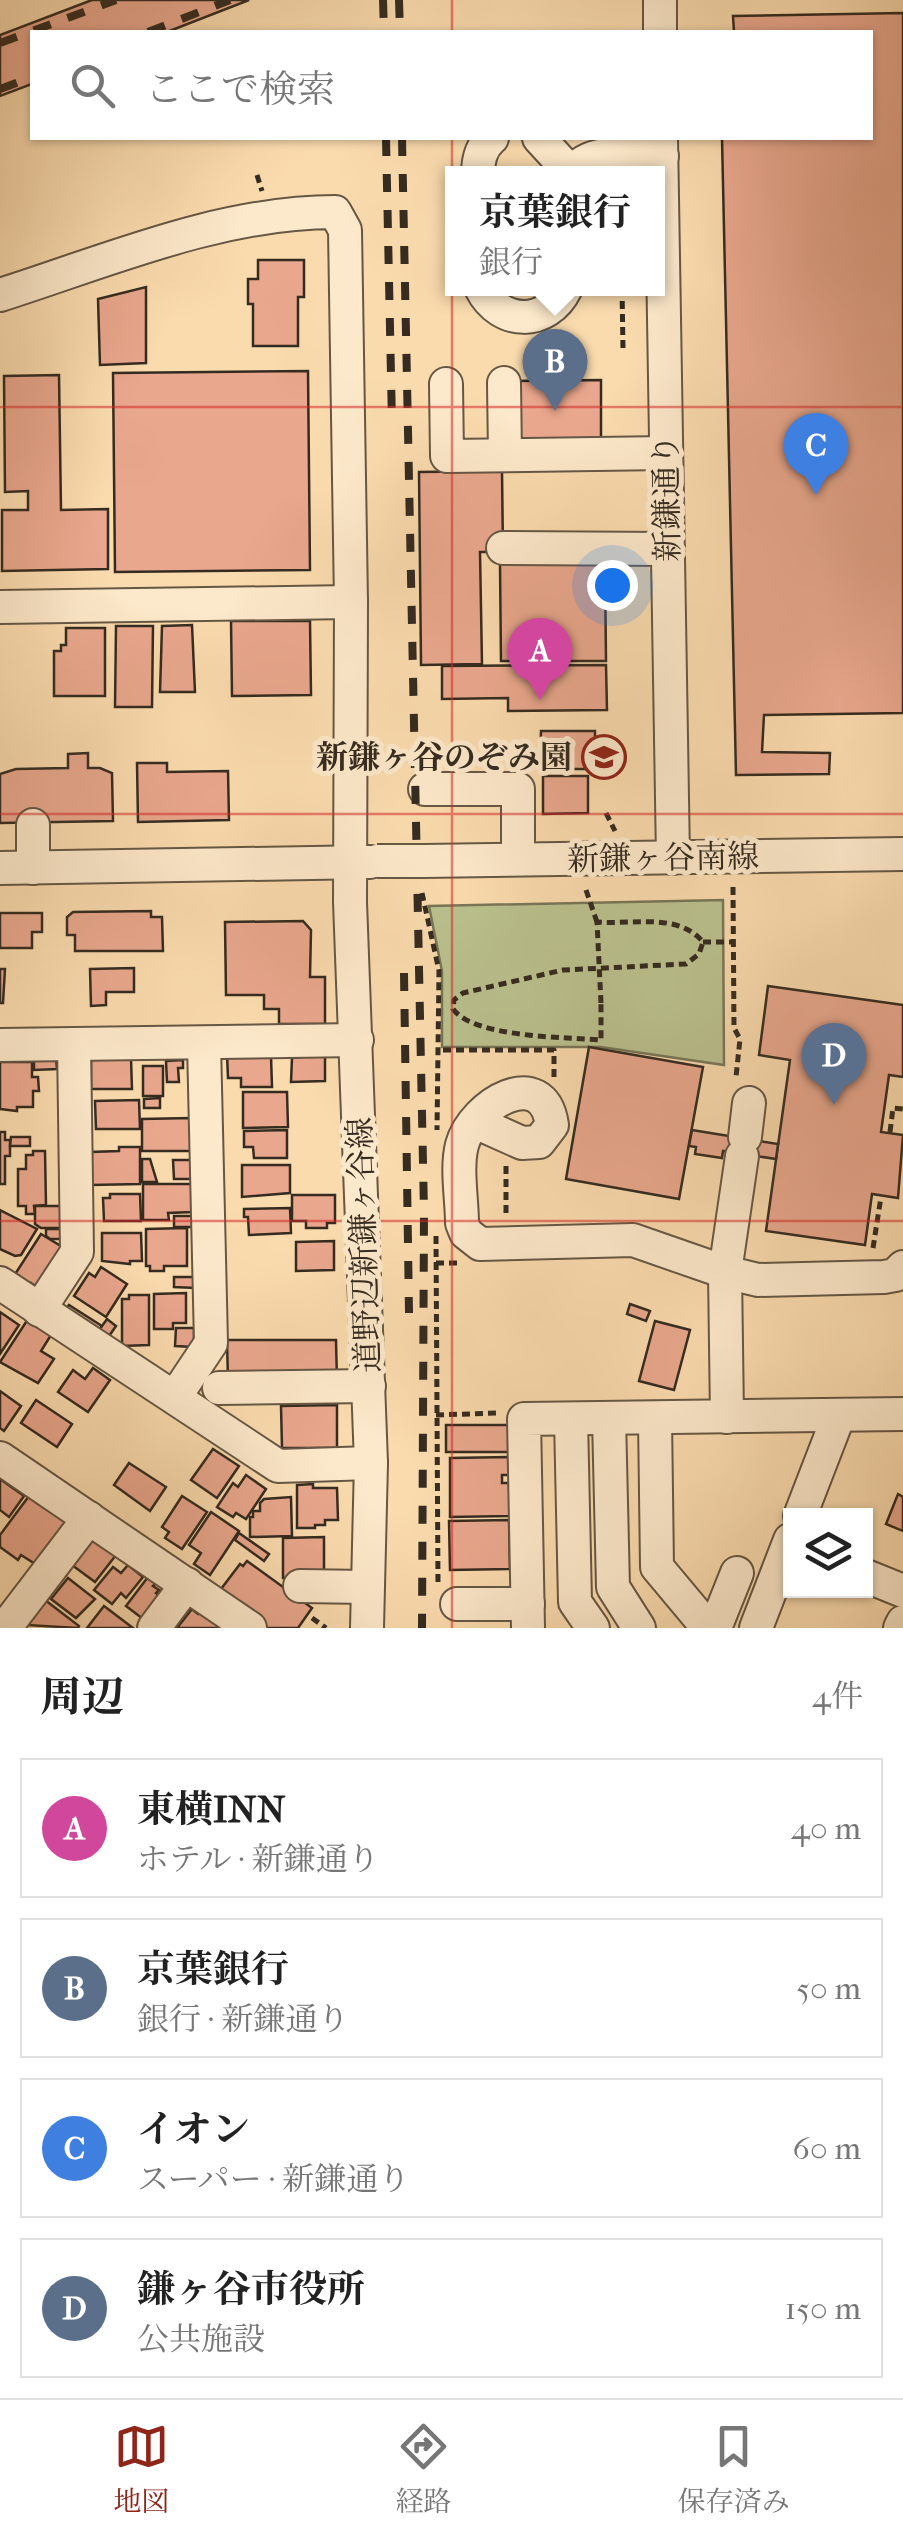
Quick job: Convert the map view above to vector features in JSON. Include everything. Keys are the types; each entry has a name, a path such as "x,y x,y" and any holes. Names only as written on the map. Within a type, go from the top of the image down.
{"street":[{"path":"660,0 660,30"},
{"path":"478,166 490,140"},
{"path":"541,140 563,166"},
{"path":"576,166 593,156 661,147"},
{"name":"道野辺新鎌ヶ谷線","path":"0,295 201,231 298,212 334,212 345,230 351,602 364,862 357,1040 371,1464 368,1628"},
{"path":"488,296 500,311 524,318 548,311 562,296"},
{"name":"新鎌通り","path":"663,296 672,858"},
{"path":"504,383 505,456"},
{"path":"446,384 446,456 666,453"},
{"path":"503,548 668,548"},
{"path":"0,607 351,602"},
{"path":"425,789 518,789 518,859"},
{"path":"33,824 34,868"},
{"name":"新鎌ヶ谷南線","path":"364,862 423,877 518,859 903,854"},
{"path":"0,868 364,862"},
{"path":"0,1045 357,1040"},
{"path":"38,1310 77,1252 74,1044"},
{"path":"176,1397 210,1344 204,1044"},
{"path":"727,1416 725,1272 749,1103"},
{"path":"476,1122 461,1148 462,1223 466,1233 480,1244 632,1240 758,1280 895,1275 887,1262"},
{"path":"0,1283 278,1466 371,1464"},
{"path":"219,1388 369,1386"},
{"path":"448,1596 528,1616 524,1419 903,1414"},
{"path":"803,1508 839,1415"},
{"path":"609,1418 613,1586 639,1628"},
{"path":"655,1418 657,1568 711,1628 737,1572"},
{"path":"571,1419 575,1602 592,1628"},
{"path":"0,1458 250,1628"},
{"path":"6,1628 89,1518"},
{"path":"756,1628 783,1560"},
{"path":"873,1579 903,1591"},
{"path":"154,1628 188,1584"},
{"path":"300,1586 367,1587"}],"path":[{"path":"257,175 262,193"},
{"path":"622,296 622,349"},
{"path":"606,813 615,831"},
{"path":"423,877 439,971 437,1146"},
{"path":"732,887 734,1028 740,1038 736,1082 749,1103"},
{"path":"586,890 598,922 600,966 601,1040 477,1025 458,1016 453,1009 454,1000 463,993 508,981 600,966 686,964 699,954 703,942"},
{"path":"598,922 666,922 684,926 703,942 733,942"},
{"path":"554,1036 554,1050"},
{"path":"890,1132 893,1108 903,1109"},
{"path":"881,1197 887,1262"},
{"path":"436,1224 436,1415 448,1596"},
{"path":"436,1415 513,1413 524,1419"},
{"path":"312,1618 326,1628"}],"green space":[{"path":"723,900 724,1065 601,1047 442,1047 442,971 429,906"}],"building":[{"path":"92,0 249,0 172,30 30,30 30,85 0,96 0,35"},
{"path":"903,13 903,713 764,715 762,752 830,753 829,774 736,775 722,140 873,140 873,30 734,30 733,16"},
{"path":"258,260 304,260 304,297 298,297 298,346 253,346 253,304 248,304 248,279 258,279"},
{"path":"146,287 146,363 100,365 98,299"},
{"path":"308,371 310,570 115,572 113,373"},
{"path":"59,375 61,510 108,509 108,569 2,571 2,510 28,510 28,491 5,492 4,376"},
{"path":"601,380 601,444 513,443 513,381"},
{"path":"502,471 503,552 480,552 482,664 421,665 419,472"},
{"path":"605,562 606,661 501,661 500,564"},
{"path":"231,621 310,621 311,695 232,696"},
{"path":"192,625 195,692 160,692 162,626"},
{"path":"116,626 153,626 152,707 115,707"},
{"path":"66,628 105,628 105,696 54,696 54,651 61,651 61,645 66,645"},
{"path":"606,665 607,710 508,711 508,698 442,699 442,666"},
{"path":"541,731 595,731 595,769 554,769 554,762 540,762"},
{"path":"612,745 612,768 596,768 596,746"},
{"path":"88,753 88,768 112,773 113,821 0,823 0,774 16,769 68,768 68,754"},
{"path":"137,763 167,763 167,772 228,771 229,820 138,822"},
{"path":"543,776 588,776 588,813 543,814"},
{"path":"151,911 151,917 162,917 163,951 75,951 75,935 67,935 67,917 73,912"},
{"path":"0,913 42,913 42,932 32,932 32,948 0,948"},
{"path":"303,921 311,930 310,977 325,977 325,1024 279,1024 279,1009 264,1009 264,995 226,995 225,922"},
{"path":"134,968 134,992 106,992 106,1005 91,1006 90,969"},
{"path":"0,969 5,969 3,1003 0,1003"},
{"path":"768,986 903,1005 903,1077 889,1075 881,1132 903,1135 898,1198 872,1194 865,1245 766,1231 790,1060 759,1055"},
{"path":"589,1047 703,1067 679,1199 566,1179"},
{"path":"301,1053 325,1053 325,1081 291,1082 292,1058 301,1057"},
{"path":"227,1054 271,1056 272,1087 241,1087 241,1078 228,1078"},
{"path":"56,1058 57,1069 34,1070 34,1059"},
{"path":"131,1059 132,1089 91,1089 91,1060"},
{"path":"183,1060 183,1068 178,1068 179,1082 167,1082 166,1061"},
{"path":"0,1062 32,1062 32,1077 38,1077 39,1091 33,1091 33,1107 17,1107 17,1111 0,1109"},
{"path":"143,1066 163,1066 163,1096 143,1096"},
{"path":"243,1092 287,1092 288,1127 243,1128"},
{"path":"160,1098 160,1108 144,1108 144,1099"},
{"path":"139,1100 140,1129 96,1129 95,1101"},
{"path":"192,1118 193,1151 142,1151 142,1119"},
{"path":"287,1130 287,1158 254,1158 253,1147 244,1147 244,1131"},
{"path":"692,1130 778,1144 776,1159 723,1151 722,1158 695,1154 696,1147 689,1146"},
{"path":"0,1132 5,1132 5,1140 10,1140 10,1156 5,1156 5,1184 0,1184"},
{"path":"11,1137 30,1137 30,1146 10,1146"},
{"path":"119,1147 140,1147 140,1184 91,1185 90,1152 119,1151"},
{"path":"33,1151 45,1151 46,1205 34,1206 35,1214 26,1214 26,1206 18,1206 18,1169 26,1169 26,1155 33,1155"},
{"path":"142,1159 150,1159 157,1182 142,1182"},
{"path":"173,1160 194,1160 194,1179 174,1179"},
{"path":"242,1165 290,1165 290,1193 242,1197"},
{"path":"143,1184 193,1184 193,1212 168,1213 169,1220 143,1220"},
{"path":"110,1194 140,1194 141,1221 104,1221 103,1198 110,1198"},
{"path":"292,1195 335,1195 335,1223 327,1223 327,1228 306,1228 306,1221 292,1221"},
{"path":"35,1206 65,1206 65,1228 41,1228 35,1224"},
{"path":"290,1208 291,1233 249,1235 244,1209"},
{"path":"0,1210 37,1229 21,1255 0,1249"},
{"path":"174,1216 193,1216 193,1227 174,1227"},
{"path":"187,1228 187,1266 164,1266 164,1271 150,1271 150,1266 146,1266 146,1229"},
{"path":"46,1229 65,1229 65,1239 50,1239"},
{"path":"102,1233 141,1233 142,1261 102,1261"},
{"path":"41,1234 64,1248 41,1290 31,1283 28,1289 12,1279"},
{"path":"334,1241 334,1270 296,1271 296,1242"},
{"path":"101,1267 127,1284 106,1317 74,1296 89,1273 95,1277"},
{"path":"174,1277 196,1277 196,1288 174,1287"},
{"path":"186,1293 186,1323 173,1323 173,1329 154,1329 154,1294"},
{"path":"129,1295 149,1295 149,1345 122,1346 122,1299 129,1299"},
{"path":"630,1304 650,1311 646,1321 627,1314"},
{"path":"69,1305 102,1326 96,1335 63,1313"},
{"path":"0,1312 19,1325 0,1354"},
{"path":"28,1319 51,1335 41,1351 54,1359 38,1383 0,1362"},
{"path":"107,1319 116,1326 107,1339 97,1333"},
{"path":"655,1321 690,1330 674,1390 639,1381"},
{"path":"176,1328 194,1328 194,1347 175,1346"},
{"path":"227,1340 336,1340 337,1381 228,1381"},
{"path":"93,1368 110,1380 88,1412 58,1392 73,1370 85,1379"},
{"path":"0,1391 21,1406 4,1431 0,1428"},
{"path":"36,1400 72,1424 57,1447 21,1423"},
{"path":"337,1405 337,1448 282,1448 281,1406"},
{"path":"446,1425 509,1425 509,1452 446,1452"},
{"path":"213,1449 239,1466 217,1498 191,1480"},
{"path":"509,1457 509,1475 502,1475 502,1483 509,1483 510,1516 450,1517 450,1458"},
{"path":"129,1463 166,1487 150,1511 114,1485"},
{"path":"246,1475 266,1489 246,1519 236,1513 233,1517 217,1507 233,1483 238,1487"},
{"path":"0,1479 24,1496 9,1517 0,1510"},
{"path":"313,1484 313,1488 337,1488 338,1520 325,1520 325,1525 315,1528 297,1528 297,1485"},
{"path":"898,1494 903,1497 903,1531 886,1524"},
{"path":"29,1496 69,1524 37,1565 21,1555 18,1560 0,1547 0,1535"},
{"path":"182,1496 207,1512 182,1549 165,1538 169,1532 162,1527"},
{"path":"291,1497 292,1536 250,1537 250,1517 253,1511 260,1511 264,1499"},
{"path":"211,1512 239,1531 210,1575 194,1564 201,1553 189,1545"},
{"path":"509,1520 510,1569 450,1570 449,1521"},
{"path":"239,1533 269,1554 264,1561 235,1540"},
{"path":"324,1537 324,1578 283,1578 283,1538"},
{"path":"94,1539 116,1555 95,1582 72,1565"},
{"path":"247,1561 312,1608 298,1628 267,1628 218,1593 240,1564 243,1566"},
{"path":"128,1565 143,1577 126,1598 121,1593 112,1604 94,1590 113,1567 121,1573"},
{"path":"148,1577 164,1599 147,1622 126,1606"},
{"path":"68,1578 95,1599 76,1618 51,1599"},
{"path":"45,1600 79,1626 78,1628 26,1625"},
{"path":"104,1606 133,1628 87,1628"},
{"path":"192,1609 198,1614 201,1610 225,1628 177,1628"}],"railway":[{"path":"35,30 116,0"},
{"path":"153,30 230,0"},
{"path":"383,0 384,30"},
{"path":"399,0 400,30"},
{"path":"0,43 30,32"},
{"path":"0,89 30,78"},
{"path":"386,140 392,423"},
{"path":"402,140 424,1212 422,1628"},
{"path":"404,973 409,1313"}],"place":[{"name":"京葉銀行","path":"555,411"},
{"name":"イオン","path":"816,495"},
{"name":"東横INN","path":"540,700"},
{"name":"新鎌ヶ谷のぞみ園","path":"604,757"},
{"name":"鎌ヶ谷市役所","path":"834,1105"}]}
